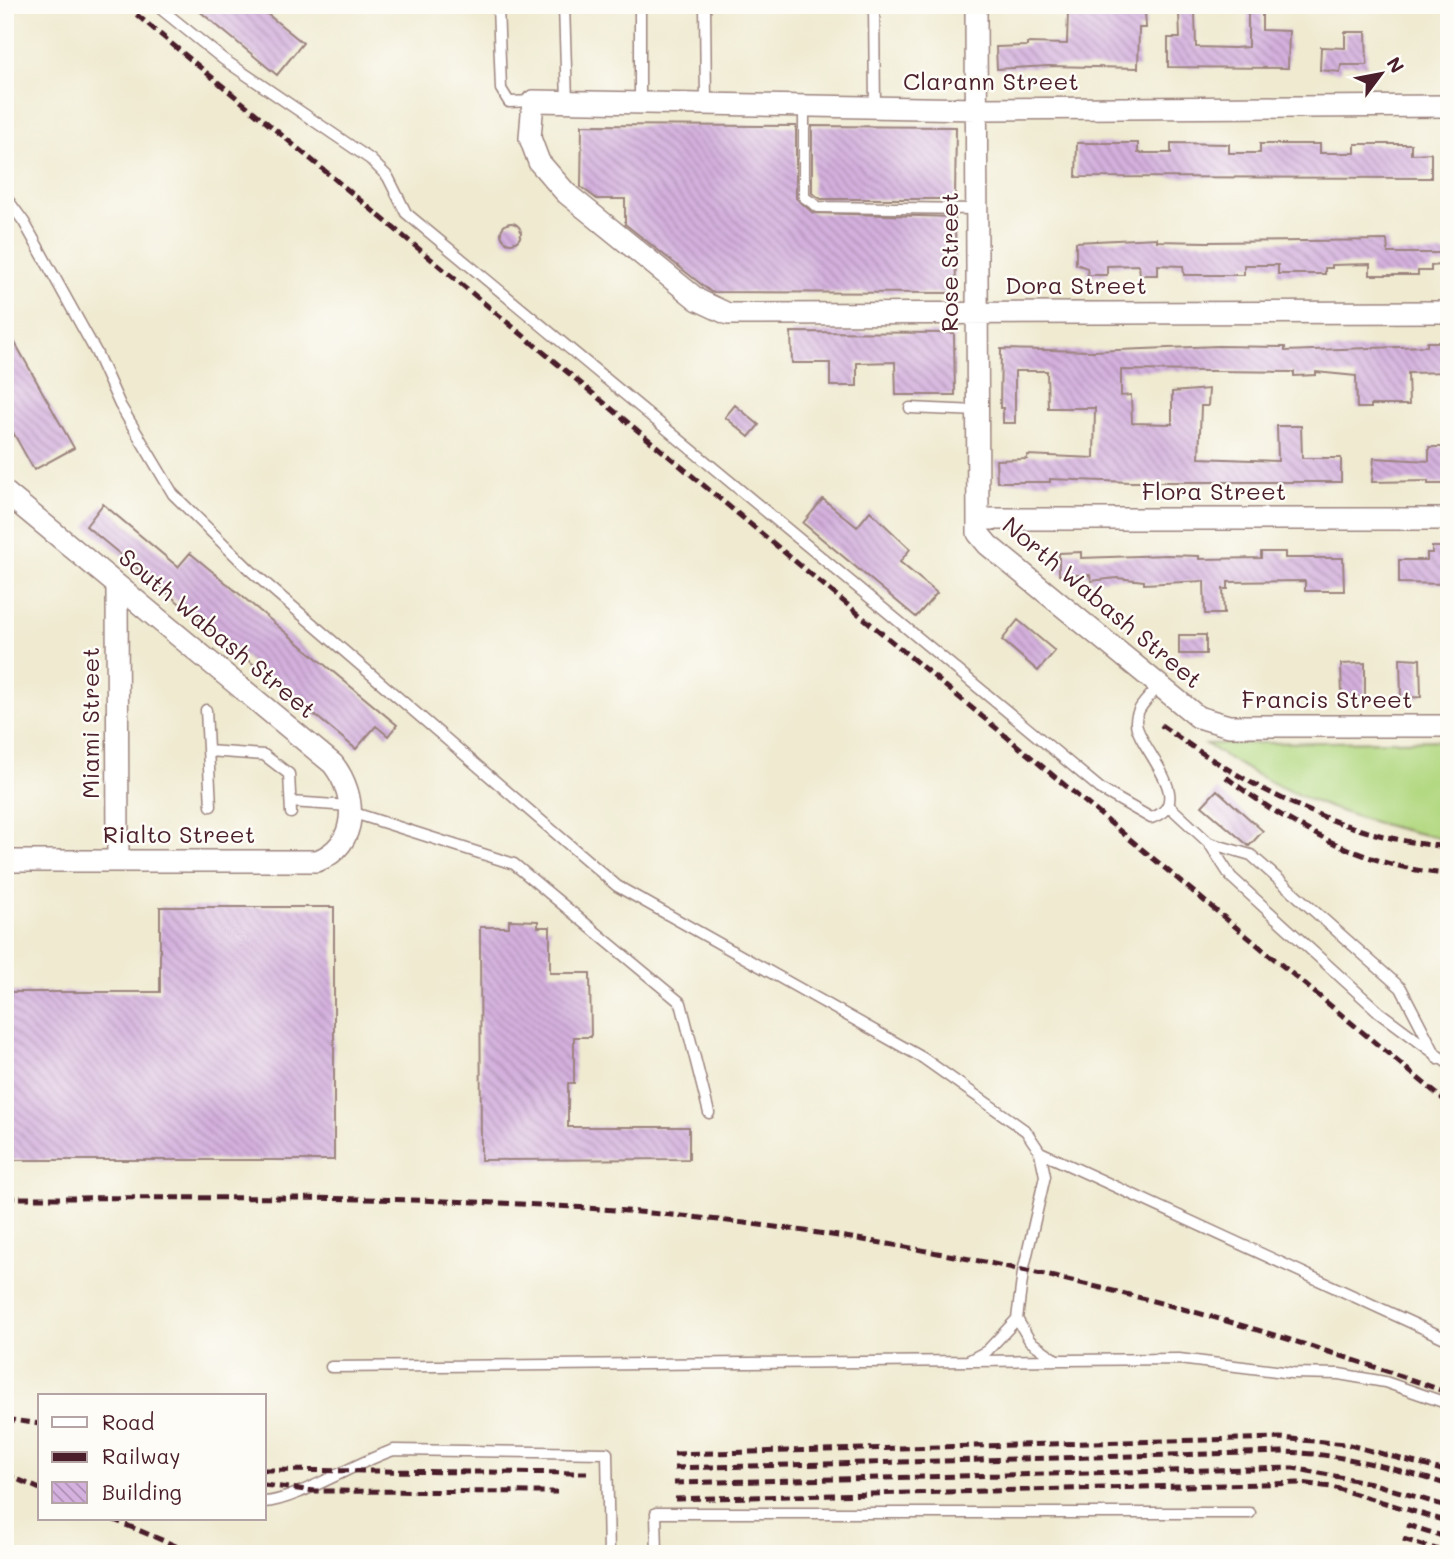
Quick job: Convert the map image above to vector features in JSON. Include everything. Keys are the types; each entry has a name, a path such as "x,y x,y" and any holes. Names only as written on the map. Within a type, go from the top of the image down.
{"street":[{"name":"Rose Street","path":"976,5 978,519"},
{"name":"Clarann Street","path":"533,101 976,109 1449,106"},
{"name":"Dora Street","path":"533,101 530,138 539,162 566,193 706,305 728,314 1449,312"},
{"name":"South Wabash Street","path":"5,492 333,764 346,786 351,809"},
{"name":"Flora Street","path":"978,519 1449,519"},
{"name":"North Wabash Street","path":"978,519 978,533 988,545 1205,721"},
{"name":"Miami Street","path":"117,585 118,861"},
{"name":"Francis Street","path":"1205,721 1229,726 1449,726"},
{"name":"Rialto Street","path":"5,861 317,861 337,851 344,840 351,809"}],"lane":[{"path":"156,5 223,59 370,159 388,177 406,213 1102,790 1151,818 1163,812 1168,805 1167,783 1136,724 1138,711 1159,686"},
{"path":"498,5 501,89 509,102 533,101"},
{"path":"565,5 567,101"},
{"path":"639,103 640,5"},
{"path":"705,5 706,105"},
{"path":"874,5 875,107"},
{"path":"804,106 804,197 809,203 818,208 976,209"},
{"path":"5,196 24,222 96,352 120,405 173,494 250,570 617,886 923,1058 1026,1130 1040,1152 1045,1176 1023,1272 1017,1319 987,1351 968,1361"},
{"path":"910,408 978,411"},
{"path":"206,710 211,806"},
{"path":"208,751 264,755 289,774 291,807 351,809 514,864 681,1003 709,1113"},
{"path":"1168,805 1209,843 1231,877 1379,1012 1443,1061"},
{"path":"1209,843 1251,855 1401,988 1443,1061"},
{"path":"1040,1152 1449,1340"},
{"path":"1017,1319 1030,1340 1056,1360"},
{"path":"331,1367 1179,1359 1292,1373 1339,1374 1385,1382 1449,1405"},
{"path":"266,1501 301,1490 368,1458 394,1450 607,1453 609,1554"},
{"path":"657,1554 656,1513 1250,1513"}],"green space":[{"path":"1449,740 1449,840 1383,825 1322,805 1264,778 1206,744"}],"building":[{"path":"192,5 256,5 303,43 277,75"},
{"path":"1068,11 1145,11 1146,28 1139,28 1138,68 1049,66 997,69 996,47 1027,46 1027,43 1067,44"},
{"path":"1248,11 1262,11 1262,30 1289,31 1288,68 1168,67 1168,38 1180,38 1179,12 1195,12 1196,47 1234,48 1248,47"},
{"path":"1345,32 1366,32 1367,65 1341,65 1340,72 1320,70 1321,47 1345,48"},
{"path":"582,125 796,126 796,198 813,213 955,217 956,293 711,292 625,224 625,199 597,199 581,187"},
{"path":"812,126 956,127 955,199 821,199 812,193"},
{"path":"1077,143 1138,143 1138,153 1171,153 1171,143 1229,144 1229,153 1260,153 1260,144 1320,144 1320,153 1355,153 1355,144 1411,144 1411,154 1431,153 1431,178 1076,177"},
{"path":"511,223 518,226 521,233 518,240 511,243 504,240 501,233 504,226"},
{"path":"1157,238 1157,241 1206,242 1387,240 1388,253 1449,253 1449,264 1431,266 1431,271 1418,271 1418,275 1370,275 1370,264 1332,265 1332,268 1325,268 1325,274 1278,274 1278,265 1244,265 1244,275 1184,275 1183,266 1158,265 1158,275 1140,275 1139,265 1107,266 1107,275 1088,275 1087,268 1076,264 1076,242"},
{"path":"5,325 74,448 34,470 5,418"},
{"path":"791,332 954,333 955,395 896,395 895,362 857,363 857,386 830,386 830,363 792,363"},
{"path":"1427,342 1446,342 1447,372 1408,373 1409,405 1371,405 1371,408 1357,408 1356,376 1316,372 1316,375 1294,376 1294,372 1121,370 1121,396 1131,395 1132,423 1172,424 1172,392 1209,389 1208,406 1201,406 1199,458 1278,461 1277,426 1301,426 1302,458 1341,458 1341,482 1131,482 1050,479 1050,482 997,482 996,460 1027,459 1027,455 1094,458 1095,408 1048,408 1047,371 1015,371 1015,423 1003,423 1003,408 1000,408 1001,349 1094,351 1218,346 1285,347 1285,351 1427,346"},
{"path":"735,405 759,425 749,437 725,417"},
{"path":"1429,447 1447,447 1447,484 1428,484 1428,481 1372,482 1374,458 1429,461"},
{"path":"823,499 857,527 870,511 910,549 900,562 937,593 916,617 803,523"},
{"path":"103,504 178,567 190,553 397,725 388,736 376,726 356,749 86,526"},
{"path":"1432,547 1445,547 1448,584 1399,583 1399,560 1427,560 1427,553 1432,553"},
{"path":"1081,552 1081,558 1167,555 1199,556 1199,559 1261,558 1261,552 1285,552 1285,558 1343,558 1344,591 1305,591 1305,581 1228,582 1228,589 1223,589 1224,614 1205,614 1204,581 1144,584 1144,581 1117,578 1091,581 1090,575 1059,575 1059,553"},
{"path":"1018,620 1055,651 1038,671 1002,640"},
{"path":"1179,635 1206,635 1206,654 1179,654"},
{"path":"1400,658 1420,659 1421,697 1401,698"},
{"path":"1365,663 1365,697 1342,697 1341,664"},
{"path":"1217,790 1263,831 1249,846 1202,806"},
{"path":"160,907 334,907 334,1160 5,1160 5,992 160,992"},
{"path":"509,920 538,921 538,927 550,927 550,973 590,973 591,1037 574,1037 574,1083 568,1083 568,1127 689,1127 689,1159 481,1160 480,927 509,927"}],"railway":[{"path":"125,5 1449,1104"},
{"path":"1161,725 1227,769 1297,806 1371,833 1409,842 1449,847"},
{"path":"1226,777 1276,812 1331,842 1389,863 1449,874"},
{"path":"5,1198 289,1198 501,1203 684,1216 796,1230 907,1247 1127,1294 1343,1357 1449,1393"},
{"path":"5,1419 38,1424"},
{"path":"674,1454 1280,1438 1346,1444 1449,1472"},
{"path":"674,1468 1284,1452 1368,1463 1449,1485"},
{"path":"674,1483 1293,1468 1371,1483 1449,1507"},
{"path":"266,1470 587,1473"},
{"path":"5,1474 38,1488"},
{"path":"675,1499 1300,1483 1332,1487 1449,1522"},
{"path":"266,1485 315,1491 557,1492"},
{"path":"114,1520 195,1554"},
{"path":"1407,1525 1449,1538"},
{"path":"1403,1539 1449,1553"},
{"path":"1402,1552 1407,1554"}]}
